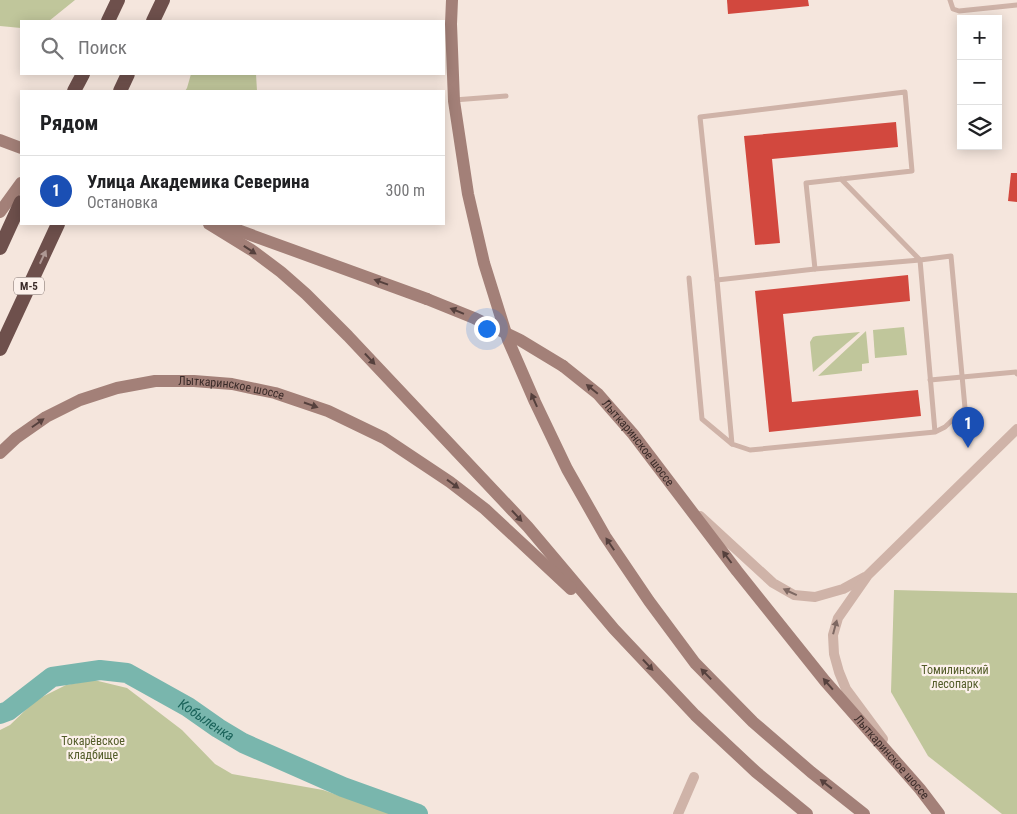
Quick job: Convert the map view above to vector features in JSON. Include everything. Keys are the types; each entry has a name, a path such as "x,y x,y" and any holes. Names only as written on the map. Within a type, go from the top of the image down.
{"highway":[{"path":"108,20 118,0"},
{"path":"153,20 163,0"},
{"path":"75,90 82,75"},
{"path":"120,90 128,75"},
{"path":"0,248 20,204"},
{"name":"М-5","path":"0,349 58,225"}],"main road":[{"path":"452,0 454,100 468,194 484,263 508,340 567,470 600,527 649,601 695,663 753,722 864,814"},
{"path":"0,140 20,148"},
{"path":"0,212 20,184"},
{"name":"Лыткаринское шоссе","path":"211,225 253,251 281,272 313,301 528,527 614,630 694,715 756,772 806,814"},
{"name":"Лыткаринское шоссе","path":"223,225 427,299 474,318 520,340 562,366 598,394 633,434 737,571 825,681 940,814"},
{"name":"Лыткаринское шоссе","path":"0,453 16,438 46,417 80,400 117,388 155,381 194,381 232,384 275,393 328,411 384,438 450,482 485,509 614,630"}],"street":[{"path":"920,789 846,689 834,654 833,635 838,618 868,575 1017,429"},
{"path":"688,506 773,583 794,595 815,597 843,590 868,575"},
{"path":"678,814 694,777"}],"lane":[{"path":"950,0 953,9 958,10 1017,5"},
{"path":"732,444 700,117 905,92 912,171 806,183 815,270"},
{"path":"454,100 506,96"},
{"path":"841,179 920,260 935,432"},
{"path":"689,278 702,419 732,444 750,450 935,432 945,427 965,408 951,256 717,280"},
{"path":"930,380 1016,372 1017,374"}],"green space":[{"path":"0,0 75,0 50,20 20,20 20,28 0,26"},
{"path":"191,75 256,75 257,90 186,90"},
{"path":"904,327 907,355 875,358 873,330"},
{"path":"866,331 869,363 862,364 862,371 818,376"},
{"path":"860,332 813,372 810,342 813,337"},
{"name":"Томилинский лесопарк","path":"894,590 1017,593 1017,814 1002,814 928,756 891,692"},
{"name":"Токарёвское кладбище","path":"94,680 127,688 182,730 215,764 232,774 323,790 392,814 0,814 0,730 10,725 36,700 66,685"}],"building":[{"path":"727,0 808,0 809,6 728,14"},
{"path":"896,122 898,147 772,159 780,243 755,245 744,136"},
{"path":"1011,173 1017,173 1017,202 1008,201"},
{"path":"908,275 910,301 783,314 792,402 918,390 921,416 769,432 755,291"}],"waterway":[{"name":"Кобыленка","path":"0,714 8,711 52,677 100,670 127,673 188,707 243,743 343,787 418,814"}],"place":[{"name":"Улица Академика Северина","path":"968,448"}]}
